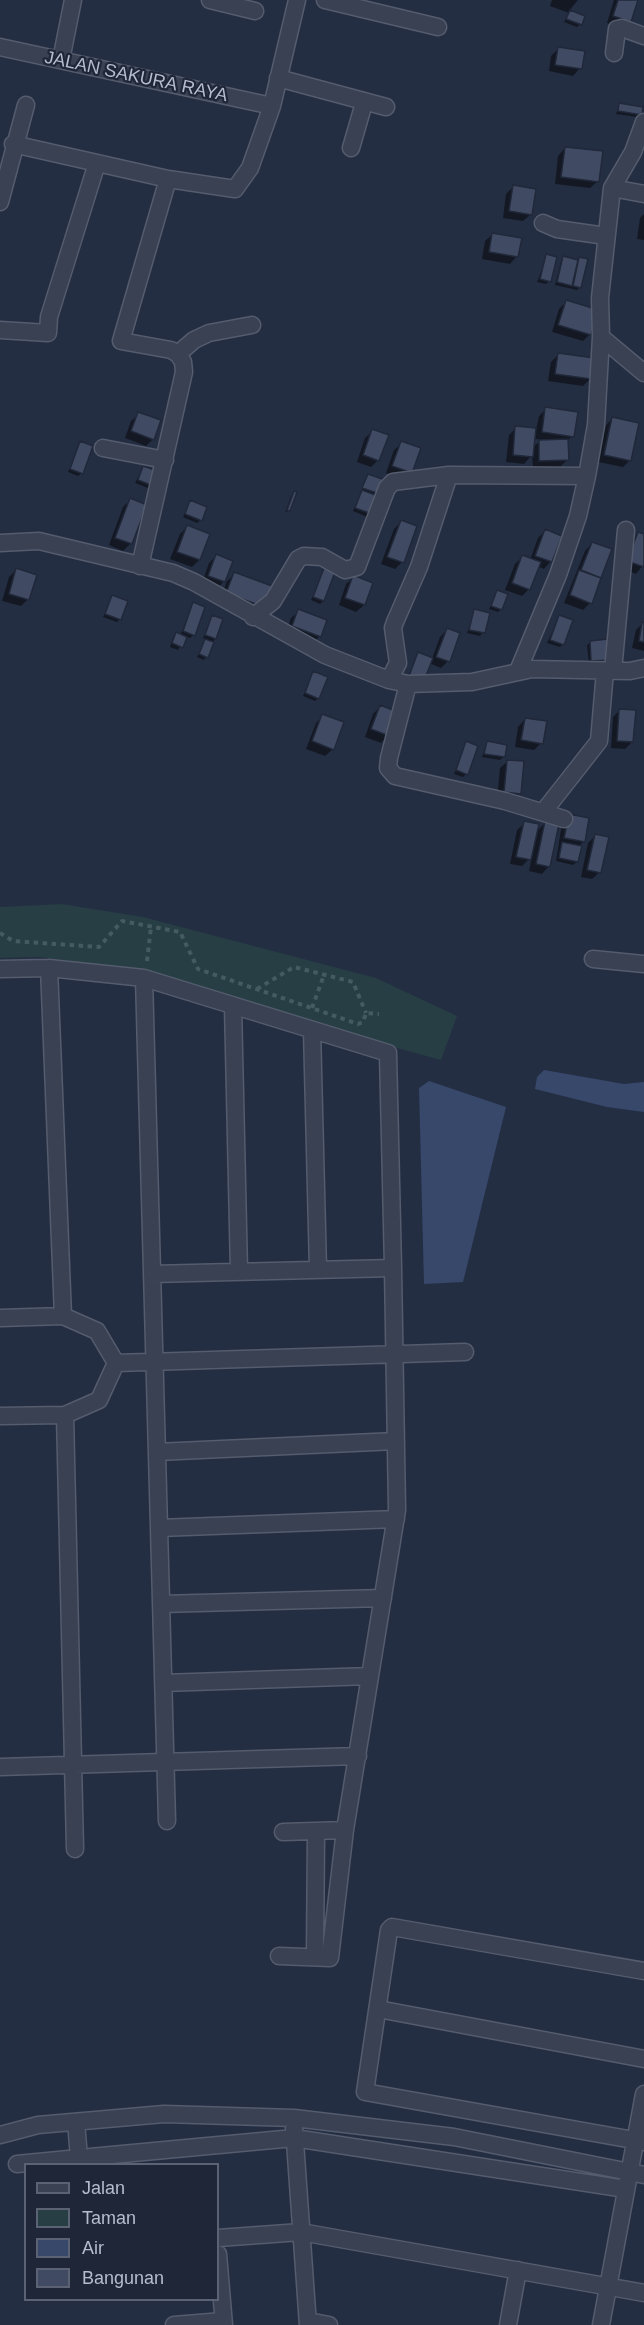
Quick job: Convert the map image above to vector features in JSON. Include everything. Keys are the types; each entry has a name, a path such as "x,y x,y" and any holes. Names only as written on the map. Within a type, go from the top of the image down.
{"street":[{"path":"60,60 73,0"},
{"path":"210,0 255,11"},
{"path":"13,144 168,179 236,189 250,168 272,106 297,0"},
{"path":"325,0 438,27"},
{"path":"614,53 616,30 622,28 644,36"},
{"name":"JALAN SAKURA RAYA","path":"0,46 272,106"},
{"path":"278,78 364,103 386,107"},
{"path":"351,148 364,103"},
{"path":"0,202 13,144 26,105"},
{"path":"518,671 558,575 578,516 596,425 602,337 600,298 612,188 633,152 644,122"},
{"path":"0,330 48,333 49,317 97,163"},
{"path":"140,566 184,372 178,354 121,341 168,179"},
{"path":"612,188 644,194"},
{"path":"543,224 557,229 606,236"},
{"path":"178,354 194,340 209,333 252,325"},
{"path":"602,337 644,373"},
{"path":"103,448 165,460"},
{"path":"253,617 273,601 298,559 304,556 322,557 345,570 357,567 387,488 393,482 448,475 587,476"},
{"path":"389,680 398,663 393,628 420,567 448,475"},
{"path":"544,811 599,741 626,530"},
{"path":"0,543 39,541 173,573 194,582 253,617 326,655 389,680 408,684 472,681 532,669 609,671 644,668"},
{"path":"408,684 389,758 388,768 395,776 544,811 564,819"},
{"path":"593,959 644,964"},
{"path":"49,968 63,1316"},
{"path":"0,969 49,968 144,978 388,1053 396,1519 345,1830 330,1958 279,1956"},
{"path":"144,978 167,1821"},
{"path":"233,1005 239,1272"},
{"path":"308,1029 318,1270"},
{"path":"152,1274 393,1268"},
{"path":"0,1318 63,1316 97,1331 116,1363"},
{"path":"116,1363 465,1352"},
{"path":"0,1416 65,1415 99,1400 116,1363"},
{"path":"65,1415 75,1849"},
{"path":"157,1452 396,1441"},
{"path":"159,1528 396,1519"},
{"path":"161,1604 383,1598"},
{"path":"163,1683 370,1676"},
{"path":"0,1767 165,1764 358,1756"},
{"path":"283,1832 345,1830"},
{"path":"315,1957 316,1831"},
{"path":"640,2142 365,2092 389,1930 395,1925 644,1971"},
{"path":"378,2009 644,2059"},
{"path":"601,2325 640,2142 644,2094"},
{"path":"0,2135 38,2125 164,2114 294,2118 454,2137 632,2179"},
{"path":"294,2118 308,2323 328,2325"},
{"path":"27,2163 79,2158 76,2122"},
{"path":"90,2157 294,2138 632,2179"},
{"path":"17,2164 24,2163"},
{"path":"219,2238 301,2232 644,2293"},
{"path":"174,2325 224,2323 219,2266"},
{"path":"508,2325 518,2270"}],"path":[{"path":"0,933 13,941 99,947 122,921 180,932 198,969 312,1008 358,1023 363,1022 366,1013 353,982 294,967 257,989"},
{"path":"144,978 151,927"},
{"path":"308,1029 312,1008 324,975"},
{"path":"366,1013 379,1014"}],"green space":[{"path":"62,904 143,917 376,978 457,1016 441,1060 382,1044 152,971 39,957 0,958 0,907"}],"water":[{"path":"544,1070 624,1084 644,1082 644,1112 607,1107 535,1089 537,1077"},
{"path":"429,1081 506,1107 463,1282 424,1284 419,1088"}],"building":[{"path":"618,0 638,0 631,22 613,16"},
{"path":"570,10 585,16 582,25 566,19"},
{"path":"558,47 585,51 582,69 555,65"},
{"path":"619,103 643,107 642,115 618,111"},
{"path":"565,147 603,151 599,182 561,177"},
{"path":"513,185 536,189 532,215 509,211"},
{"path":"492,233 522,238 518,257 489,252"},
{"path":"546,254 557,257 551,282 540,279"},
{"path":"563,256 578,260 572,286 557,282"},
{"path":"579,257 588,259 581,288 573,286"},
{"path":"566,300 599,310 591,335 558,325"},
{"path":"558,353 594,358 591,379 555,374"},
{"path":"545,407 578,412 574,437 542,432"},
{"path":"138,412 161,420 154,440 131,431"},
{"path":"612,417 639,423 631,461 604,455"},
{"path":"515,426 536,428 533,457 513,455"},
{"path":"372,429 389,435 379,461 363,455"},
{"path":"568,439 569,460 539,461 539,440"},
{"path":"80,441 93,446 83,474 70,469"},
{"path":"401,441 421,448 412,473 392,466"},
{"path":"143,466 158,471 153,486 138,480"},
{"path":"368,474 385,480 380,494 362,488"},
{"path":"362,490 378,496 372,514 355,508"},
{"path":"294,491 297,492 290,511 287,510"},
{"path":"130,498 147,505 132,544 115,538"},
{"path":"190,500 207,507 202,521 185,514"},
{"path":"401,520 417,526 404,563 387,557"},
{"path":"187,525 210,534 200,560 177,552"},
{"path":"545,529 562,536 552,562 535,556"},
{"path":"638,532 644,534 644,567 627,561"},
{"path":"592,542 612,549 601,578 581,570"},
{"path":"216,554 233,561 225,582 208,576"},
{"path":"522,555 541,562 530,590 512,583"},
{"path":"16,568 37,575 29,600 9,594"},
{"path":"324,568 335,572 324,601 313,597"},
{"path":"579,570 601,578 592,604 570,595"},
{"path":"234,572 272,586 264,607 226,593"},
{"path":"353,575 373,583 365,605 345,598"},
{"path":"497,590 508,594 502,610 491,606"},
{"path":"112,595 128,601 121,620 105,614"},
{"path":"193,602 205,607 195,636 183,631"},
{"path":"298,609 327,620 321,637 292,626"},
{"path":"474,609 490,613 485,633 469,630"},
{"path":"212,615 223,619 216,639 205,635"},
{"path":"559,615 573,620 564,645 550,640"},
{"path":"642,622 644,622 644,642 639,641"},
{"path":"447,628 460,633 450,662 436,657"},
{"path":"176,632 187,637 183,648 172,643"},
{"path":"205,639 214,642 208,658 199,654"},
{"path":"608,639 610,660 591,661 590,641"},
{"path":"418,652 433,658 424,681 409,676"},
{"path":"313,671 328,677 319,699 305,693"},
{"path":"380,705 398,712 389,736 371,729"},
{"path":"619,709 636,710 633,742 617,741"},
{"path":"322,714 344,722 334,750 312,741"},
{"path":"525,718 547,721 543,744 521,740"},
{"path":"466,741 478,746 468,775 456,770"},
{"path":"487,741 507,745 505,757 484,754"},
{"path":"507,760 524,761 521,794 504,792"},
{"path":"569,814 589,818 585,842 564,838"},
{"path":"524,821 539,824 531,860 516,857"},
{"path":"545,821 559,824 550,867 536,864"},
{"path":"595,834 609,837 601,873 587,870"},
{"path":"562,842 582,846 578,862 559,858"}]}
